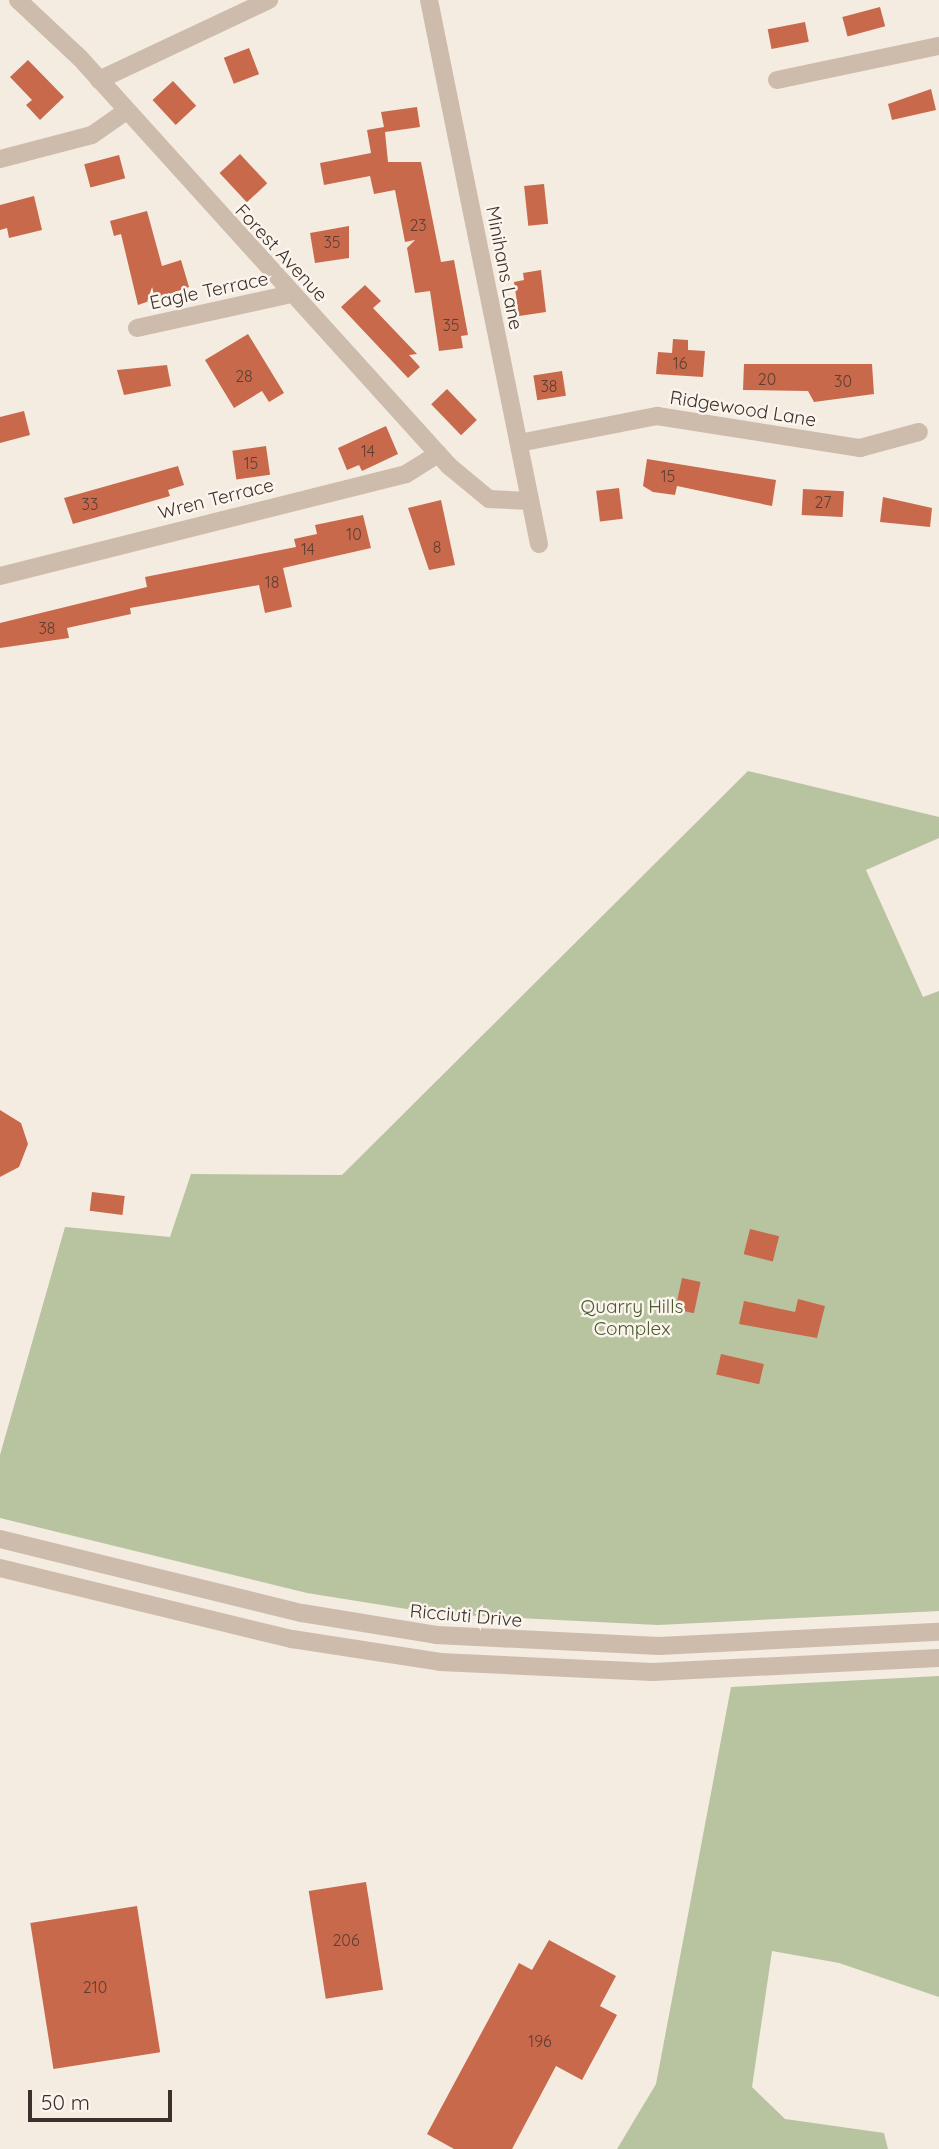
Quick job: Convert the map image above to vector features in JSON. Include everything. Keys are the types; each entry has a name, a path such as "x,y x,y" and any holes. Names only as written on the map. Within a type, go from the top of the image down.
{"street":[{"name":"Forest Avenue","path":"18,0 99,80 124,113 438,454 489,499 530,501"},
{"path":"99,80 269,0"},
{"name":"Minihans Lane","path":"429,0 539,544"},
{"path":"777,80 939,46"},
{"path":"0,159 92,135 124,113"},
{"name":"Eagle Terrace","path":"137,328 291,294"},
{"name":"Ridgewood Lane","path":"519,443 657,416 860,448 919,432"},
{"name":"Wren Terrace","path":"0,576 406,474 438,454"},
{"name":"Ricciuti Drive","path":"0,1539 302,1613 450,1636 659,1646 939,1632"},
{"path":"0,1568 292,1639 440,1662 653,1672 939,1658"}],"green space":[{"name":"Quarry Hills Complex","path":"748,771 939,817 939,838 866,870 923,997 939,991 939,1611 658,1625 438,1614 307,1593 0,1518 0,1455 65,1227 170,1237 191,1174 342,1175"},
{"path":"939,1676 939,1997 839,1963 772,1951 752,2087 785,2119 884,2133 888,2149 617,2149 656,2084 731,1687"}],"building":[{"path":"880,7 885,26 848,36 842,17"},
{"path":"805,22 809,42 772,49 768,29"},
{"path":"249,48 259,74 234,84 224,58"},
{"path":"28,60 64,97 40,120 26,105 32,100 10,77"},
{"path":"173,81 196,106 176,125 153,100"},
{"path":"931,89 936,110 892,120 888,104"},
{"path":"417,107 420,127 385,132 388,162 421,162 441,262 454,260 468,335 461,336 463,348 439,351 430,291 415,293 407,248 415,240 405,242 395,190 374,194 370,176 324,185 320,163 371,153 367,130 384,127 381,112"},
{"path":"240,154 267,183 247,202 220,173"},
{"path":"119,155 125,178 90,187 84,164"},
{"path":"544,184 548,224 528,226 524,186"},
{"path":"34,196 42,230 9,238 7,228 0,230 0,205"},
{"path":"147,211 162,266 181,260 189,287 138,305 121,234 114,236 110,221"},
{"path":"349,226 349,258 315,263 310,233"},
{"path":"541,270 546,312 519,316 514,282 524,280 523,273"},
{"path":"365,285 381,301 373,308 417,354 409,355 420,367 408,378 341,307"},
{"path":"248,334 284,393 269,402 262,391 234,408 205,360"},
{"path":"673,339 688,340 688,350 705,351 703,377 656,374 658,352 672,353"},
{"path":"744,364 872,364 874,394 814,402 808,391 743,390"},
{"path":"167,365 171,386 124,395 117,370"},
{"path":"562,371 566,396 537,400 533,376"},
{"path":"447,389 477,420 461,435 431,404"},
{"path":"24,411 30,435 0,443 0,417"},
{"path":"386,426 398,454 362,471 359,465 347,470 338,448"},
{"path":"266,446 270,475 236,479 232,451"},
{"path":"647,459 776,480 772,506 677,486 675,495 653,492 643,486"},
{"path":"178,466 184,485 168,490 170,496 73,524 64,498"},
{"path":"619,488 623,519 600,522 596,491"},
{"path":"803,489 844,491 843,517 802,515"},
{"path":"883,497 932,508 930,527 880,522"},
{"path":"441,500 455,565 429,570 408,508"},
{"path":"363,515 371,548 283,568 292,607 265,613 259,585 130,608 131,614 67,628 69,638 0,648 0,623 147,587 145,577 296,547 294,539 317,534 315,525"},
{"path":"0,1110 21,1123 28,1144 19,1167 0,1177"},
{"path":"92,1192 125,1196 122,1215 90,1211"},
{"path":"750,1229 779,1236 773,1261 744,1254"},
{"path":"682,1278 701,1282 694,1313 675,1309"},
{"path":"798,1299 825,1306 817,1338 739,1324 744,1301 795,1312"},
{"path":"721,1354 764,1364 759,1384 716,1374"},
{"path":"366,1882 383,1990 326,1999 309,1891"},
{"path":"137,1906 160,2052 53,2069 30,1923"},
{"path":"549,1940 616,1976 600,2006 617,2015 582,2080 556,2066 512,2149 454,2149 427,2134 519,1963 532,1970"}]}
